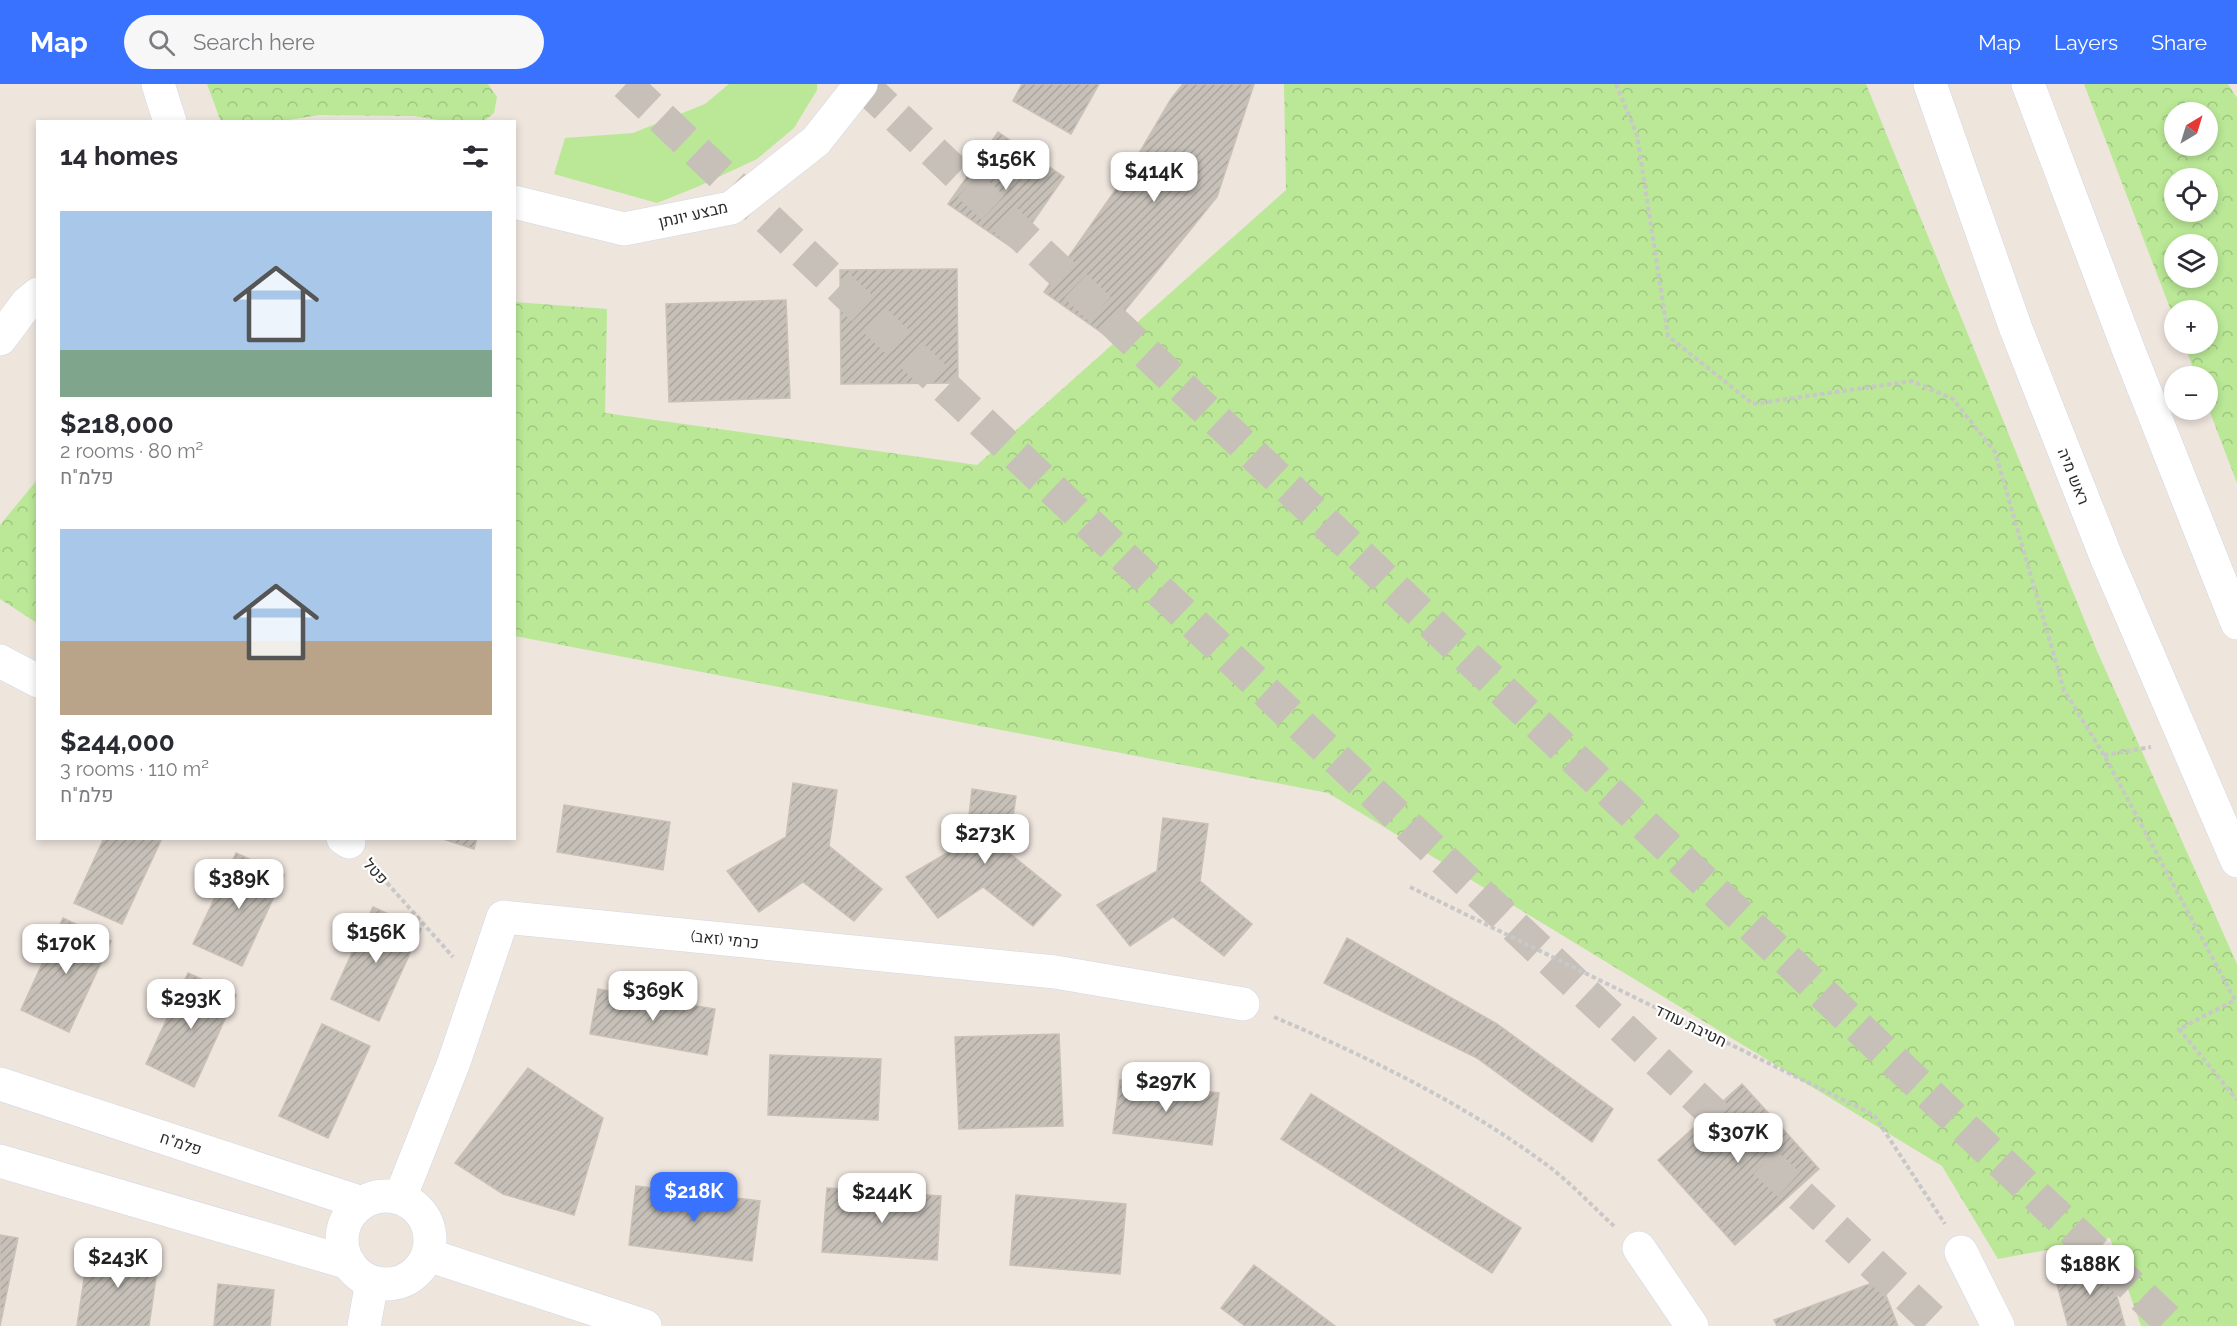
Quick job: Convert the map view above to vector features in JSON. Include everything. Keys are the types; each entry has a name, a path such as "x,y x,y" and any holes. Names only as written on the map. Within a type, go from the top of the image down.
{"street":[{"path":"158,84 169,120"},
{"name":"מבצע יונתן","path":"516,202 624,229 731,208 816,141 861,84"},
{"name":"ראש מיה","path":"1930,84 2016,330 2107,559 2237,861"},
{"path":"2028,84 2129,351 2237,622"},
{"path":"0,339 27,303 36,296"},
{"path":"0,661 36,680"},
{"name":"כרמי (זאב)","path":"400,1198 454,1062 503,917 1055,972 1243,1004"},
{"name":"פלמ\"ח","path":"0,1083 362,1203"},
{"path":"0,1161 361,1273 386,1284 399,1283 417,1272 428,1255 429,1228 423,1215 400,1198 387,1196 373,1198 362,1203 352,1212 344,1231 344,1251 361,1273 364,1326"},
{"path":"1639,1248 1692,1326"},
{"path":"1961,1252 1998,1326"},
{"path":"428,1255 645,1326"}],"path":[{"path":"1616,84 1637,135 1668,336 1753,404 1912,381 1953,399 1995,452 2064,690 2104,755 2235,1000 2179,1029 2237,1100"},
{"path":"2104,755 2187,742"},
{"name":"פטל","path":"346,840 479,987"},
{"name":"חטיבת עודד","path":"1410,887 1875,1115 1934,1206"},
{"path":"1243,1004 1351,1050 1448,1100 1548,1166 1639,1248"}],"green space":[{"path":"207,84 488,84 497,97 494,113 485,120 438,120 414,116 319,115 289,120 220,120"},
{"path":"729,84 817,84 817,90 794,128 757,159 657,203 554,174 565,138 633,133 705,104"},
{"path":"1284,84 1866,84 2097,651 2237,964 2237,1326 2141,1326 2110,1238 1998,1259 1942,1166 1328,793 516,636 516,302 607,309 605,413 977,465 1286,190"},
{"path":"2084,84 2228,84 2237,98 2237,483 2213,420 2218,420 2218,366 2192,366 2188,354 2218,354 2218,300 2167,300"},
{"path":"36,481 36,622 0,599 0,525"}],"building":[{"path":"1022,84 1099,84 1071,134 1013,101"},
{"path":"1183,84 1254,84 1217,197 1105,335 1044,292 1128,172 1171,99"},
{"path":"998,132 1064,177 1014,249 948,204"},
{"path":"957,269 958,383 841,384 840,270"},
{"path":"786,300 790,398 669,402 666,304"},
{"path":"793,783 837,790 829,846 882,889 854,921 803,882 759,912 727,871 786,837"},
{"path":"972,789 1016,796 1008,852 1061,895 1033,926 983,887 938,918 906,877 966,842"},
{"path":"564,805 670,822 663,870 557,852"},
{"path":"1163,818 1208,824 1200,881 1252,924 1224,956 1173,917 1130,946 1097,905 1157,871"},
{"path":"103,840 161,840 122,924 74,903"},
{"path":"446,840 476,840 474,849"},
{"path":"236,853 284,875 242,966 193,944"},
{"path":"373,907 421,929 379,1021 331,999"},
{"path":"63,918 111,941 69,1032 21,1010"},
{"path":"1347,938 1497,1024 1613,1109 1592,1142 1477,1058 1324,983"},
{"path":"188,973 236,995 194,1087 146,1064"},
{"path":"598,989 715,1009 707,1055 590,1034"},
{"path":"322,1024 370,1046 328,1138 279,1116"},
{"path":"1059,1034 1063,1126 959,1129 955,1037"},
{"path":"770,1055 881,1059 878,1120 768,1115"},
{"path":"528,1068 603,1118 574,1215 503,1194 455,1163"},
{"path":"1120,1080 1219,1093 1212,1145 1113,1133"},
{"path":"1742,1084 1819,1169 1735,1245 1658,1160"},
{"path":"1311,1094 1521,1228 1492,1273 1281,1139"},
{"path":"636,1186 760,1201 752,1261 629,1245"},
{"path":"827,1188 941,1196 937,1260 822,1252"},
{"path":"1016,1195 1126,1204 1120,1274 1010,1265"},
{"path":"0,1235 18,1238 0,1326"},
{"path":"89,1246 159,1257 149,1326 77,1326"},
{"path":"2107,1259 2125,1326 2068,1326 2054,1273"},
{"path":"1254,1265 1335,1326 1245,1326 1221,1308"},
{"path":"1880,1280 1898,1326 1777,1326 1774,1320"},
{"path":"218,1284 274,1290 270,1326 214,1326"}],"tunnel":[{"path":"626,84 1321,744 1939,1326"},
{"path":"862,84 2174,1326"}]}
